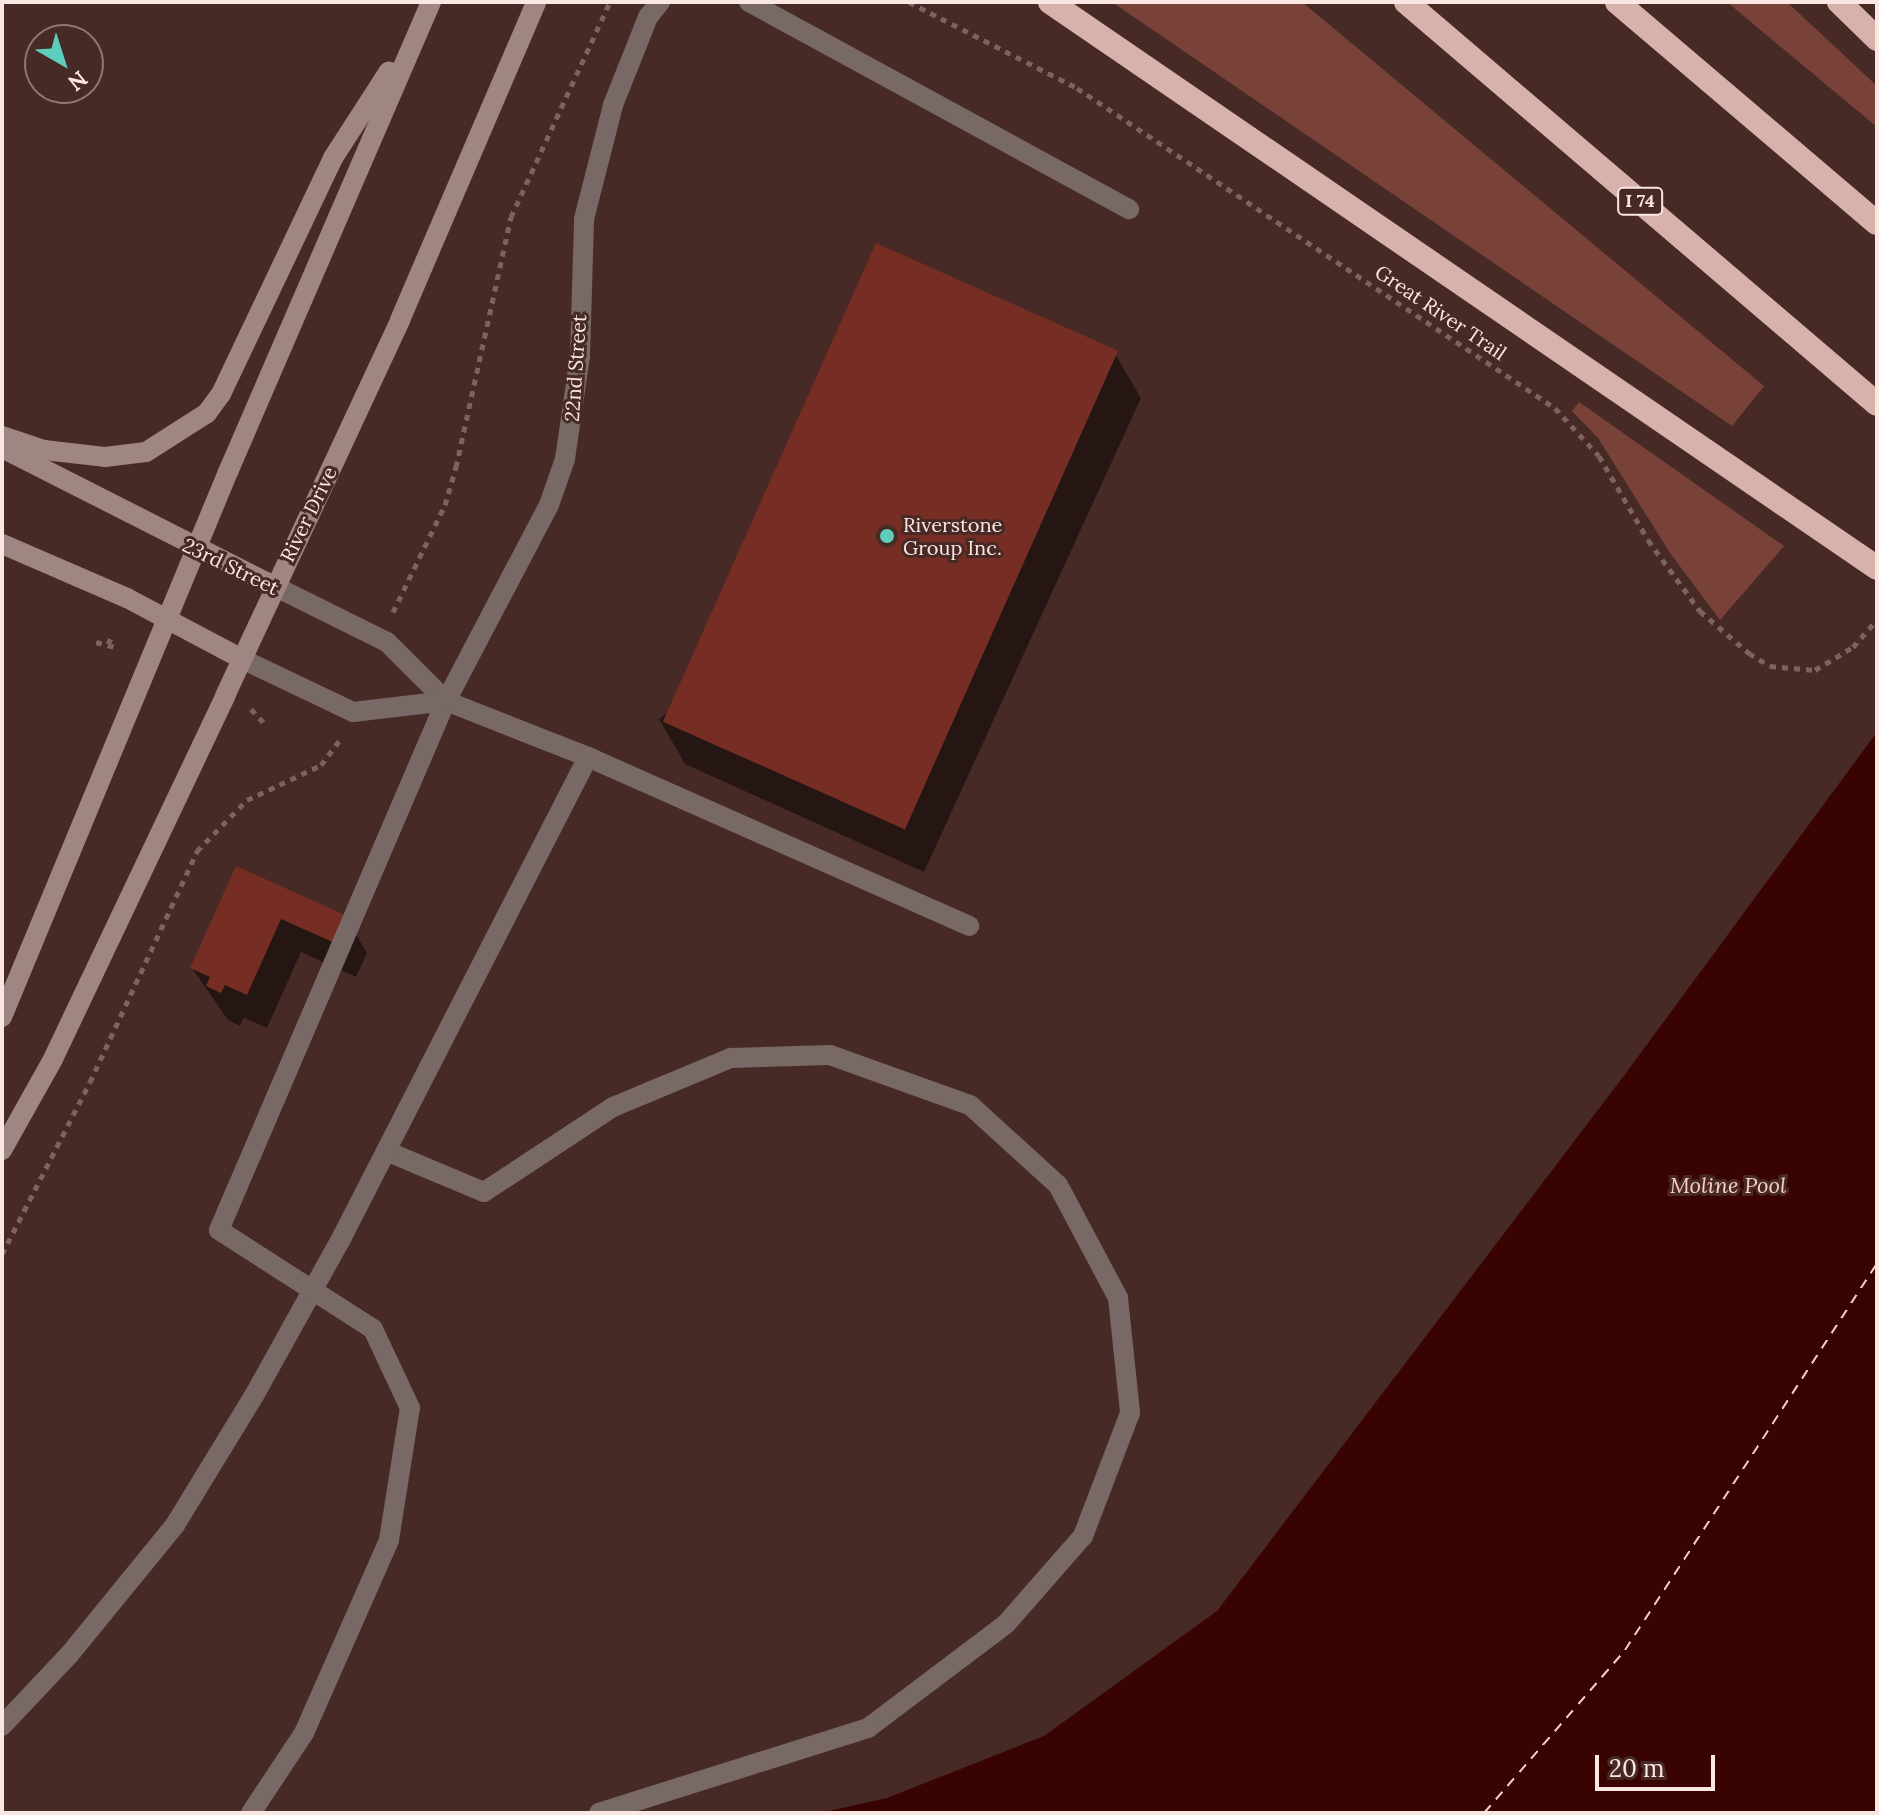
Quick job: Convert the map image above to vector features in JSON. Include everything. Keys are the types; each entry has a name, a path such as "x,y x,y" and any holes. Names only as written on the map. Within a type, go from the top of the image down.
{"highway":[{"path":"1050,2 1877,568"},
{"name":"I 74","path":"1406,2 1875,402"},
{"path":"1617,2 1877,223"},
{"path":"1839,2 1877,39"}],"main road":[{"name":"River Drive","path":"2,1150 53,1059 400,320 536,2"},
{"path":"2,436 44,450 105,457 146,452 207,413 221,394 333,158 429,6"},
{"path":"2,1017 196,549 429,6"},
{"name":"23rd Street","path":"2,448 274,586"},
{"name":"23rd Street","path":"2,544 169,620 242,659"}],"street":[{"path":"749,2 1129,209"},
{"name":"22nd Street","path":"312,1290 219,1230 446,701 549,505 565,459 580,356 584,219 613,105 654,9"},
{"name":"23rd Street","path":"274,586 387,642 446,701 588,757 969,926"},
{"name":"23rd Street","path":"242,659 353,712 446,701"},
{"path":"2,1726 69,1655 175,1525 312,1290 588,757"},
{"path":"386,1151 484,1192 613,1107 731,1058 830,1055 970,1105 1058,1185 1118,1298 1130,1413 1083,1536 1006,1624 868,1728 599,1813"},
{"path":"251,1813 304,1733 389,1540 410,1408 373,1329 312,1290"}],"path":[{"name":"Great River Trail","path":"909,2 1077,88 1555,408 1599,456 1648,540 1700,611 1749,653 1770,666 1815,670 1844,654 1877,619"},
{"path":"108,644 112,636"},
{"path":"96,642 118,648"}],"shaded area":[{"path":"1112,2 1302,2 1764,386 1732,426"},
{"path":"1727,2 1787,2 1877,86 1877,127"},
{"path":"1579,402 1784,546 1720,620 1670,553 1598,438 1572,411"}],"water":[{"name":"Moline Pool","path":"1877,732 1877,1813 820,1813 887,1798 1044,1736 1217,1611 1626,1073"}],"building":[{"name":"Riverstone Group Inc.","path":"876,243 1118,351 905,829 663,722"},
{"path":"236,866 349,917 337,944 281,919 247,995 225,985 221,993 206,986 210,977 190,968"}],"ferry route":[{"path":"1484,1813 1625,1650 1877,1263"}],"place":[{"name":"Riverstone Group Inc.","path":"887,536"}]}
